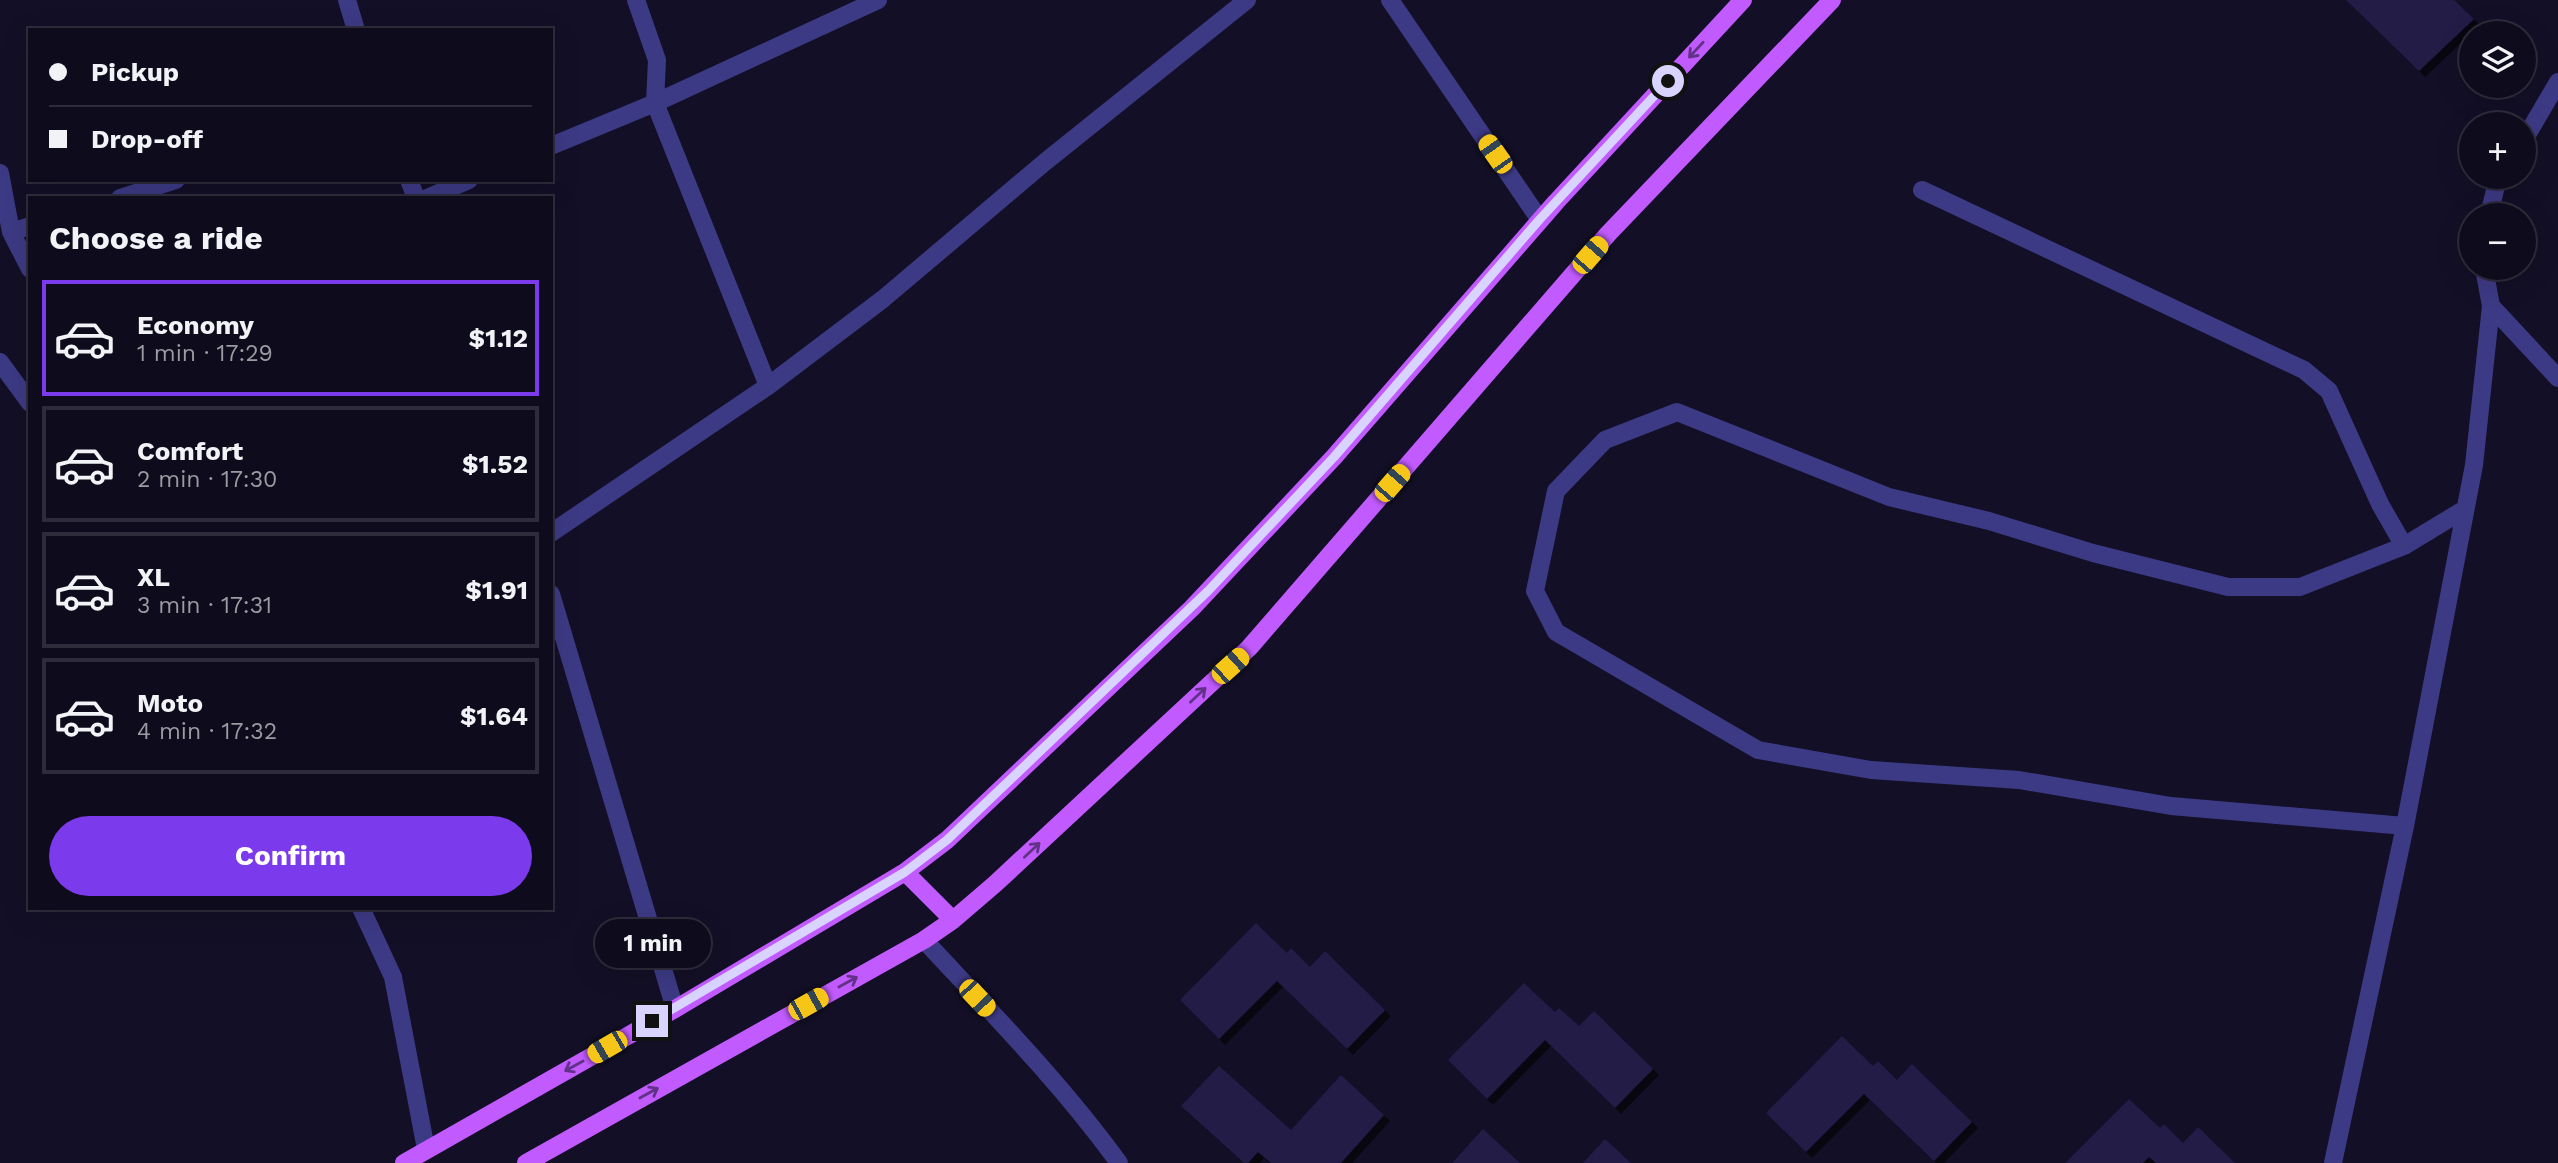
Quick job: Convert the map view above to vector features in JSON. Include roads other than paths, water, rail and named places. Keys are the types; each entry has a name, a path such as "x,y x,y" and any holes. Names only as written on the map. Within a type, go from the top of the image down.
{"main road":[{"path":"404,1163 675,1009 905,872 947,840 1192,608 1334,457 1540,219 1743,0"},
{"path":"526,1163 923,940 953,920 995,884 1249,648 1608,234 1832,0"},
{"path":"905,872 953,920"}],"street":[{"path":"346,0 355,28"},
{"path":"636,0 657,60 656,103 768,386"},
{"path":"553,145 656,103 878,0"},
{"path":"553,532 768,386 883,299 1045,162 1247,0"},
{"path":"1390,0 1540,219"},
{"path":"2536,120 2558,82"},
{"path":"0,173 11,232 28,265"},
{"path":"126,196 170,182"},
{"path":"432,196 464,182"},
{"path":"1922,190 2304,370 2329,391 2380,504 2404,546"},
{"path":"11,232 28,227"},
{"path":"2333,1163 2405,826 2474,465 2491,306 2486,280"},
{"path":"2491,306 2558,378"},
{"path":"0,362 28,400"},
{"path":"2405,826 2171,806 2019,780 1871,770 1758,750 1556,632 1535,591 1556,491 1605,440 1677,412 1889,497 1989,521 2093,553 2228,587 2300,587 2404,546 2465,509"},
{"path":"553,601 675,1009"},
{"path":"361,910 393,977 426,1149"},
{"path":"923,940 1013,1036 1098,1134 1119,1163"}]}
